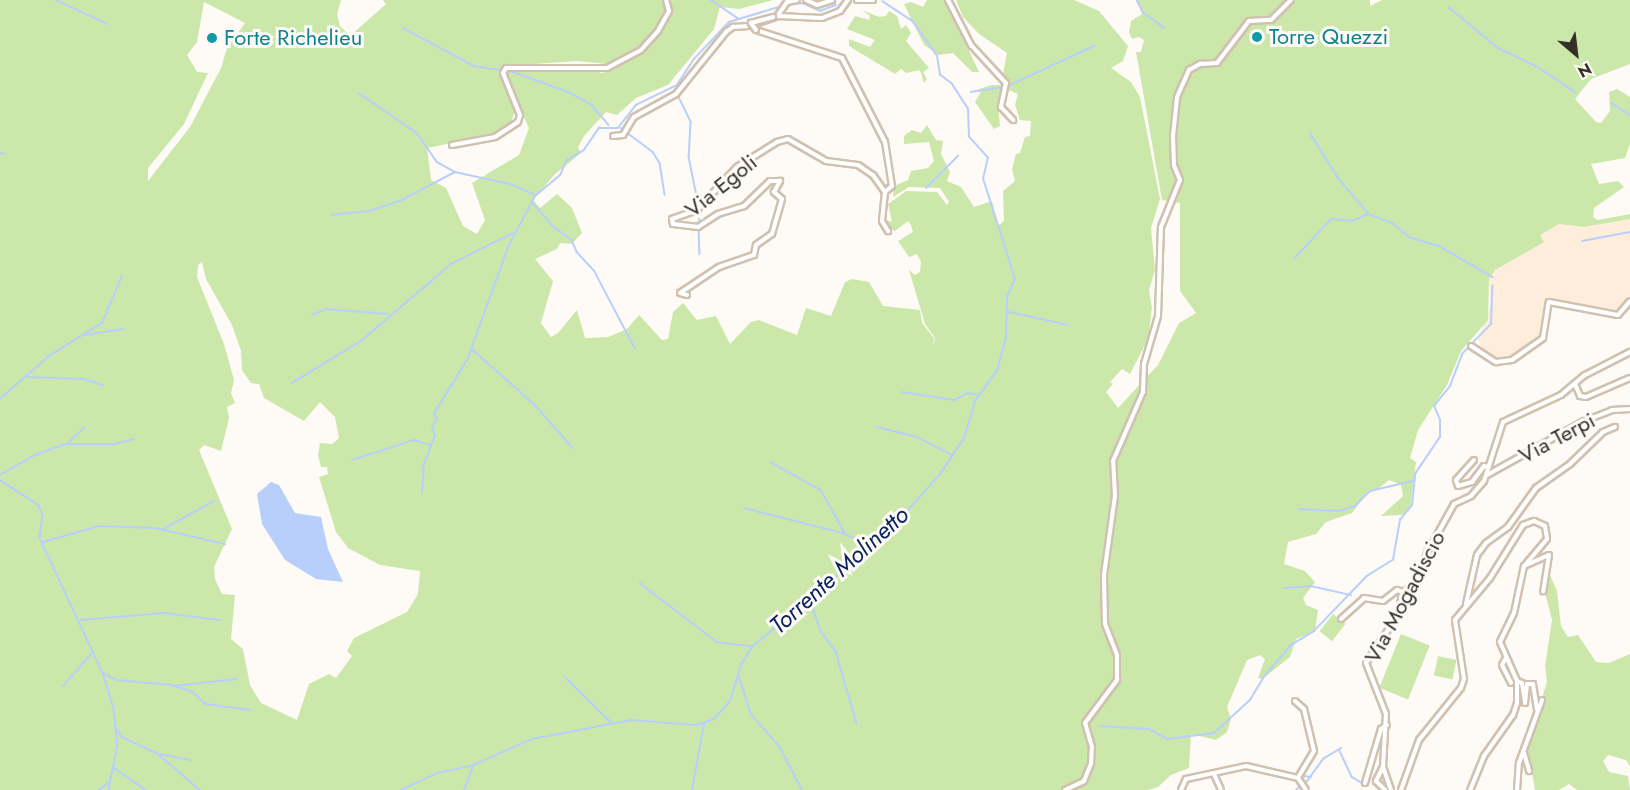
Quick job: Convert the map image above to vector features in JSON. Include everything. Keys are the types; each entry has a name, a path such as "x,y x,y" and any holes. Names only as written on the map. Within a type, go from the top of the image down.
{"street":[{"path":"452,146 495,137 518,122 520,115 503,73 506,68 607,68 641,50 658,31 669,11 666,0"},
{"path":"613,136 621,135 634,117 676,94 726,32 733,27 750,26 777,15 785,4 797,0"},
{"path":"806,0 819,5 832,0"},
{"path":"848,0 840,11 822,18 777,15 751,23 756,30 805,48 836,54 845,61 885,142 892,178 892,186 885,192 882,221 888,231"},
{"path":"859,0 873,0"},
{"path":"948,0 971,45 1006,82 1001,107 1009,120 1013,120"},
{"path":"1065,790 1084,781 1091,764 1092,747 1085,723 1117,680 1117,656 1105,624 1108,530 1115,496 1113,461 1146,378 1144,364 1160,306 1157,292 1162,276 1161,227 1180,180 1174,165 1174,107 1186,72 1200,64 1217,63 1249,21 1271,20 1291,0"},
{"name":"Via Egoli","path":"687,295 680,293 719,267 754,255 756,245 772,234 782,199 774,192 780,181 770,182 744,206 718,214 699,226 672,221 697,210 736,167 783,139 826,161 858,165 885,192"},
{"path":"1471,346 1496,362 1512,360 1543,336 1549,302 1618,315 1630,300"},
{"name":"Via Mogadiscio","path":"1391,790 1383,767 1386,714 1366,663 1396,618 1403,592 1419,579 1427,553 1454,504 1471,496 1487,475 1503,422 1565,391 1630,352"},
{"path":"1565,391 1580,396 1592,396 1630,378"},
{"path":"1575,383 1580,396"},
{"name":"Via Terpi","path":"1487,475 1584,421 1622,408 1630,409"},
{"path":"1466,604 1477,555 1486,543 1508,527 1536,488 1570,464 1603,432 1615,427"},
{"path":"1473,459 1457,478 1458,486 1472,482 1484,466 1489,467"},
{"path":"1403,789 1419,740 1461,688 1464,679 1465,663 1454,627 1466,604 1505,554 1523,525 1534,521 1546,529 1546,543 1524,566 1514,613 1500,642 1517,681 1513,715 1490,744 1470,790"},
{"path":"1524,566 1549,555 1543,592"},
{"path":"1341,619 1364,598 1383,601 1397,590 1403,592"},
{"path":"1506,658 1504,667 1511,683"},
{"path":"1517,681 1522,683 1525,703 1527,684 1533,684 1538,711"},
{"path":"1517,790 1517,776 1542,700"},
{"path":"1295,701 1304,709 1314,751 1299,780"},
{"path":"1365,783 1381,729 1387,724"},
{"path":"1524,753 1529,771"},
{"path":"1180,790 1186,779 1254,766 1299,780 1305,789"},
{"path":"1383,767 1376,781 1385,790"},
{"path":"1214,774 1221,790"}],"shaded area":[{"path":"1630,219 1630,296 1620,311 1546,299 1542,335 1514,355 1497,359 1483,352 1478,338 1491,304 1489,279 1495,270 1544,242 1540,235 1559,224 1584,227"}],"green space":[{"path":"0,0 341,0 337,14 340,26 350,36 386,4 383,0 663,0 666,10 663,20 643,45 607,64 577,61 505,66 501,72 515,109 510,128 493,135 427,148 431,180 446,188 463,226 477,234 485,220 472,183 519,155 529,128 506,78 509,68 578,67 602,73 615,69 647,48 670,19 673,11 669,0 773,0 739,9 720,7 714,29 668,85 636,98 617,115 606,112 584,136 578,147 581,153 554,175 533,200 540,208 557,194 572,208 582,233 572,244 560,243 557,249 535,259 553,281 541,323 551,337 558,333 577,310 585,338 608,337 627,329 639,315 662,340 668,339 673,312 683,303 697,320 716,316 730,344 751,322 759,320 797,335 806,308 831,316 845,282 852,279 869,282 883,306 920,310 922,323 934,338 933,347 935,338 925,324 909,270 915,275 920,272 921,262 917,254 909,257 898,241 913,232 911,225 908,221 895,231 886,226 883,219 892,222 888,204 906,191 937,192 947,205 949,202 940,188 909,187 893,197 894,186 908,180 911,171 928,168 934,161 929,142 904,144 904,136 912,130 921,133 927,125 936,140 943,141 941,154 950,172 947,181 961,187 974,207 992,201 998,226 1004,221 1003,191 1015,181 1012,169 1016,154 1020,153 1025,137 1030,136 1031,121 1020,120 1015,105 1018,94 1009,90 1003,74 1007,53 979,34 963,17 956,0 1074,0 1099,11 1128,46 1123,61 1111,68 1131,82 1140,97 1160,199 1151,228 1155,270 1149,290 1152,308 1148,339 1130,374 1122,369 1110,382 1113,384 1106,392 1118,408 1158,365 1179,323 1196,313 1180,291 1180,203 1162,200 1136,52 1141,52 1144,40 1139,37 1132,39 1129,32 1131,21 1142,14 1137,0 1370,0 1370,6 1382,0 1630,0 1630,64 1591,79 1575,99 1596,122 1601,123 1610,111 1609,92 1617,89 1630,97 1630,144 1625,158 1591,164 1599,184 1618,181 1624,187 1594,208 1593,217 1598,220 1630,214 1630,219 1584,227 1559,224 1540,235 1544,242 1495,270 1489,279 1488,320 1461,351 1447,385 1418,430 1410,458 1416,462 1410,509 1402,515 1381,516 1403,496 1401,485 1389,480 1378,489 1369,490 1352,513 1326,522 1316,534 1288,542 1284,564 1305,571 1315,582 1303,598 1306,605 1318,610 1315,631 1296,639 1290,657 1262,679 1258,678 1265,659 1260,655 1247,660 1227,707 1231,719 1227,732 1216,740 1191,734 1189,768 1171,775 1158,787 1148,790 0,790","holes":["204,2 245,23 227,48 221,68 190,127 148,181 148,168 184,124 208,73 197,72 187,55 197,42","202,262 206,279 232,325 241,351 242,370 251,383 259,384 264,398 304,421 320,402 335,417 339,438 332,444 320,443 318,455 321,467 327,467 328,474 319,477 336,532 348,548 380,565 420,571 418,594 407,612 354,638 347,651 352,656 336,678 329,674 309,684 297,720 261,703 250,685 243,649 231,639 235,595 222,594 215,579 214,567 232,529 199,450 204,445 221,451 229,418 227,407 235,403 231,393 234,380 224,344 197,277 198,265"]},
{"path":"927,0 945,0 979,72 972,72 953,53 939,55 924,45 904,4 911,2 923,7"},
{"path":"862,10 879,17 886,16 889,11 897,16 901,29 906,25 911,33 906,41 929,68 923,72 927,79 924,83 920,70 906,73 901,69 895,74 849,46 849,39 870,47 875,40 847,29 855,16 869,20 870,16"},
{"path":"991,85 1004,85 998,105 1000,126 994,129 975,102 981,92 971,92"},
{"path":"1550,575 1557,591 1561,626 1568,637 1578,635 1596,662 1609,663 1630,654 1630,766 1626,760 1608,755 1603,761 1609,772 1628,776 1630,790 1577,790 1569,784 1559,790 1535,790 1528,749 1547,681 1545,666 1552,620 1546,597"},
{"path":"1333,614 1346,624 1332,641 1319,631"},
{"path":"1401,634 1430,646 1408,699 1379,688"},
{"path":"1438,656 1457,660 1452,680 1434,676"}],"water":[{"path":"271,482 279,485 295,513 321,517 328,549 343,582 316,579 285,560 262,524 257,494"}],"waterway":[{"path":"56,0 108,24"},
{"path":"711,0 738,18"},
{"path":"1137,0 1143,12 1164,28"},
{"name":"Torrente Molinetto","path":"401,790 437,773 471,766 532,739 632,720 696,725 714,719 730,701 741,665 753,646 887,534 941,473 964,438 975,401 997,371 1006,338 1007,297 1015,279 983,179 988,158 969,137 968,109 952,84 940,75 937,56 912,21 883,2"},
{"path":"787,5 803,3 820,11 836,5"},
{"path":"422,492 424,464 435,436 432,427 437,419 434,414 468,358 509,245 535,196 560,175 567,160 584,150 599,128 618,128 636,105 677,85 694,59 729,22 782,6"},
{"path":"1449,7 1498,48 1538,67 1575,92"},
{"path":"403,28 474,66 514,72 568,92 592,105 609,125"},
{"path":"1008,86 1094,46"},
{"path":"971,92 1003,87"},
{"path":"359,93 417,133 437,162 455,172 510,184 534,194"},
{"path":"678,95 691,122 689,157 699,206"},
{"path":"1611,103 1630,115"},
{"path":"621,128 653,152 660,163 665,195"},
{"path":"1310,133 1339,179 1369,214"},
{"path":"0,153 4,154"},
{"path":"926,188 958,156"},
{"path":"331,215 369,211 402,200 455,172"},
{"path":"533,203 554,227 572,240 577,252 594,270 635,348"},
{"path":"699,210 700,223"},
{"path":"1294,259 1331,219 1352,221 1368,214 1393,223 1409,237 1439,246 1493,277"},
{"path":"699,228 700,254"},
{"path":"1582,241 1630,232"},
{"path":"292,383 361,341 451,264 513,233"},
{"path":"0,399 49,356 102,323 122,276"},
{"path":"1100,726 1149,729 1167,739 1214,733 1250,700 1263,678 1291,645 1314,631 1367,576 1393,560 1400,520 1412,505 1415,474 1440,437 1440,420 1434,406 1450,386 1462,354 1491,324 1492,286"},
{"path":"312,315 327,309 388,314"},
{"path":"1009,312 1068,325"},
{"path":"85,335 124,329"},
{"path":"472,349 535,405 573,448"},
{"path":"28,377 84,379 103,385"},
{"path":"902,392 955,400 968,393 979,395"},
{"path":"877,427 917,437 952,455"},
{"path":"68,443 84,428"},
{"path":"0,475 35,455 66,444 115,444 134,439"},
{"path":"352,460 414,440 430,445"},
{"path":"770,462 821,490 845,533"},
{"path":"0,480 39,505 43,516 40,538 103,673 114,709 118,745 109,790"},
{"path":"1299,509 1339,511 1355,506 1370,491 1413,481"},
{"path":"162,530 214,501"},
{"path":"744,508 843,533 871,546"},
{"path":"43,542 99,526 156,528 225,544"},
{"path":"640,583 717,642 751,646"},
{"path":"1284,588 1311,586 1351,595"},
{"path":"811,602 821,631 836,652 857,724"},
{"path":"81,620 164,613 220,620"},
{"path":"63,686 92,653"},
{"path":"103,673 117,680 172,685 193,692 206,704 250,710"},
{"path":"739,676 751,714 780,747 802,789"},
{"path":"565,677 611,722"},
{"path":"175,686 237,679"},
{"path":"692,790 704,724"},
{"path":"116,728 122,737 157,753 200,790"},
{"path":"1305,784 1323,759 1341,748"},
{"path":"1340,751 1352,777 1362,783"},
{"path":"160,754 191,760"},
{"path":"464,790 473,766"},
{"path":"113,767 146,790"},
{"path":"1303,776 1311,777"},
{"path":"99,790 108,783"},
{"path":"1296,790 1301,786"}],"place":[{"name":"Torre Quezzi","path":"1257,37"},
{"name":"Forte Richelieu","path":"212,38"}]}
